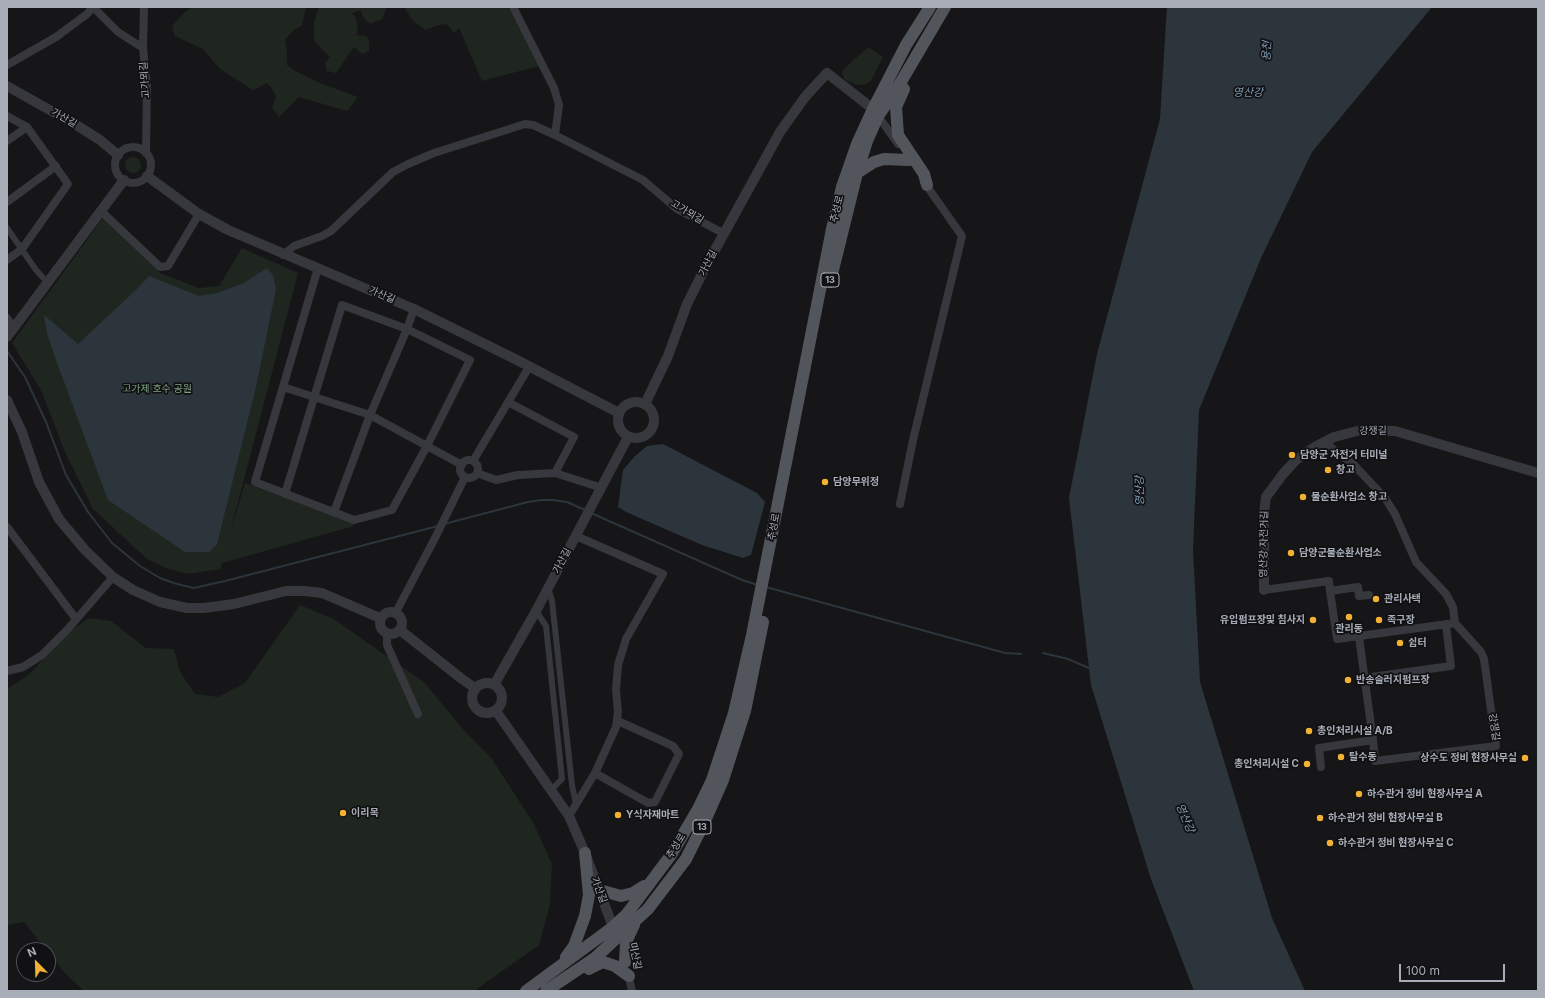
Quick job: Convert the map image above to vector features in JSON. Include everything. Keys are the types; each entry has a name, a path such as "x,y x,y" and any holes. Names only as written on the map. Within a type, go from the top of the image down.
{"main road":[{"name":"추성로","path":"546,991 595,958 616,932 626,915 671,856 698,809 712,780 734,712 762,605 828,290 857,173 876,112 906,45 930,7"},
{"name":"추성로","path":"769,573 832,229 842,187 857,144 876,112 898,87 946,7"},
{"path":"927,185 924,174 898,135 896,107 913,70 940,23 946,7"},
{"path":"857,173 874,162 884,159 909,160"},
{"name":"추성로","path":"526,991 554,971 637,919 648,909 686,858 704,823 722,780 745,712 762,605"},
{"path":"554,971 574,946 585,916 589,895 585,853"},
{"path":"599,890 621,896 633,893 652,880"},
{"path":"625,962 626,942 637,919"},
{"path":"567,977 595,967 603,962 615,966 629,976"}],"street":[{"path":"7,65 56,37 87,14 93,7 118,32 143,48"},
{"name":"고가뫼길","path":"144,7 143,48 147,86 146,153"},
{"path":"513,7 554,88 559,105 555,135"},
{"path":"723,233 780,132 805,97 827,73 876,112 962,236 913,440 900,504"},
{"name":"가산길","path":"7,86 78,126 100,140 118,155"},
{"path":"7,116 27,128 68,184 22,249 7,260"},
{"name":"고가뫼길","path":"283,254 294,246 331,232 388,177 408,164 434,153 525,124 533,125 555,135 643,180 677,209 723,233"},
{"path":"7,141 27,128"},
{"path":"132,147 137,147 146,153 151,162 151,167 147,176 143,180 134,182 124,180 120,176 116,166 118,155 126,148 132,147"},
{"path":"7,202 56,166"},
{"name":"가산길","path":"147,176 199,214 228,230 414,309 619,413"},
{"path":"10,333 124,180"},
{"path":"101,211 160,267 168,266 199,214"},
{"path":"7,228 36,270 48,283"},
{"name":"가산길","path":"645,404 668,356 687,304 723,233"},
{"path":"285,494 342,305 407,329 470,360 427,446 392,510 354,520 285,494 255,482 318,268"},
{"path":"334,512 370,415 407,329 414,309"},
{"path":"7,318 10,333"},
{"path":"473,461 529,367"},
{"path":"283,387 370,415 462,465"},
{"path":"7,400 10,413 22,432 39,482 59,519 85,550 113,576 133,590 160,602 187,608 204,608 234,604 286,591 322,593 380,618"},
{"path":"508,402 574,437 556,473"},
{"path":"639,402 645,404 653,412 653,428 645,437 634,439 628,438 620,430 618,419 619,413 627,404 639,402"},
{"name":"강쟁길","path":"1266,497 1293,464 1304,454 1324,442 1344,434 1361,430 1395,431 1538,473"},
{"name":"가산길","path":"494,685 536,611 628,438"},
{"path":"1264,590 1329,581 1337,640 1455,623 1453,606 1446,594 1416,562 1395,514 1385,498 1354,465 1324,442"},
{"path":"467,461 473,461 477,465 477,473 470,478 465,477 461,472 462,465 467,461"},
{"path":"477,473 496,480 518,475 556,473 602,488"},
{"path":"396,612 465,477"},
{"name":"영산강 자전거길","path":"1264,590 1264,512 1266,497"},
{"path":"7,527 76,619"},
{"path":"569,816 594,773 618,722 616,690 618,665 626,639 663,574 576,536"},
{"path":"7,671 23,667 42,655 76,619 113,576"},
{"path":"1330,591 1358,587 1359,596 1369,595"},
{"path":"548,588 552,601 572,785 576,804"},
{"path":"388,611 396,612 402,620 400,630 394,633 387,633 381,629 379,622 382,615 388,611"},
{"path":"536,611 546,626 562,779 551,790"},
{"name":"강쟁길","path":"1359,637 1375,761 1496,746 1484,659 1481,652 1455,623"},
{"path":"1364,678 1451,666 1446,625"},
{"path":"400,630 462,680 475,688"},
{"path":"387,633 387,645 418,714"},
{"path":"484,683 494,685 498,688 502,697 499,707 496,711 486,714 477,710 473,706 471,696 475,688 484,683"},
{"name":"가산길","path":"496,711 569,816 616,932"},
{"path":"594,773 648,803 655,802 679,754 673,746 618,722"},
{"path":"1322,767 1319,748 1373,740"},
{"name":"미산길","path":"616,932 622,938 625,962 632,991"}],"green space":[{"path":"193,7 306,7 302,25 293,31 285,40 287,65 295,71 320,83 358,97 347,111 299,97 279,117 272,107 276,97 271,87 267,83 253,90 220,69 203,49 175,36 172,26 185,12"},
{"path":"319,7 387,7 382,19 370,24 363,17 361,10 352,13 356,19 358,30 356,35 365,36 369,39 369,51 362,54 354,47 336,73 327,71 325,63 330,57 314,41 314,22"},
{"path":"404,7 508,7 539,66 482,81 459,28 454,33 447,24 425,30 412,20"},
{"path":"868,47 883,57 871,81 866,84 857,85 845,80 842,73 844,69"},
{"path":"133,157 139,159 141,165 139,171 133,173 127,171 125,165 127,159"},
{"name":"고가제 호수 공원","path":"103,218 160,273 199,288 219,286 242,248 298,273 230,533 245,483 353,522 354,526 222,563 221,569 188,574 166,568 147,559 93,509 65,452 41,390 12,343"},
{"path":"300,605 334,619 425,683 462,728 492,759 534,824 552,864 550,904 539,945 474,991 84,991 65,973 56,962 56,942 40,942 24,922 7,925 7,689 30,674 65,635 89,618 111,621 146,648 174,649 180,672 195,694 218,697 245,683"}],"water":[{"name":"영산강","path":"1167,7 1432,7 1312,152 1261,258 1199,410 1193,550 1200,682 1272,918 1305,991 1194,991 1151,879 1091,685 1069,498 1097,354 1160,119"},
{"name":"고가제 호수 공원","path":"267,268 273,275 276,289 256,387 217,544 209,552 185,552 108,500 56,360 47,333 44,315 78,344 149,276 199,296 217,293 244,283"},
{"path":"663,444 757,493 765,502 751,555 743,558 702,545 626,512 618,507 623,470 635,456 647,446"}],"waterway":[{"path":"7,351 25,377 46,422 66,475 88,512 112,543 140,566 160,578 194,588 438,526"},
{"path":"444,524 541,500 567,502 585,510"},
{"path":"591,513 742,580 758,585"},
{"path":"766,587 1005,653 1021,654"},
{"path":"1043,653 1068,659 1091,669"}],"place":[{"name":"담양군 자전거 터미널","path":"1292,455"},
{"name":"창고","path":"1328,470"},
{"name":"담양무위정","path":"825,482"},
{"name":"물순환사업소 창고","path":"1303,497"},
{"name":"담양군물순환사업소","path":"1291,553"},
{"name":"관리사택","path":"1376,599"},
{"name":"관리동","path":"1349,617"},
{"name":"유입펌프장및 침사지","path":"1313,620"},
{"name":"족구장","path":"1379,620"},
{"name":"쉼터","path":"1400,643"},
{"name":"반송슬러지펌프장","path":"1348,680"},
{"name":"총인처리시설 A/B","path":"1309,731"},
{"name":"탈수동","path":"1341,757"},
{"name":"상수도 정비 현장사무실","path":"1525,758"},
{"name":"총인처리시설 C","path":"1307,764"},
{"name":"하수관거 정비 현장사무실 A","path":"1359,794"},
{"name":"이리목","path":"343,813"},
{"name":"Y식자재마트","path":"618,815"},
{"name":"하수관거 정비 현장사무실 B","path":"1320,818"},
{"name":"하수관거 정비 현장사무실 C","path":"1330,843"}],"water label":[{"name":"용천","path":"1267,51"}]}
